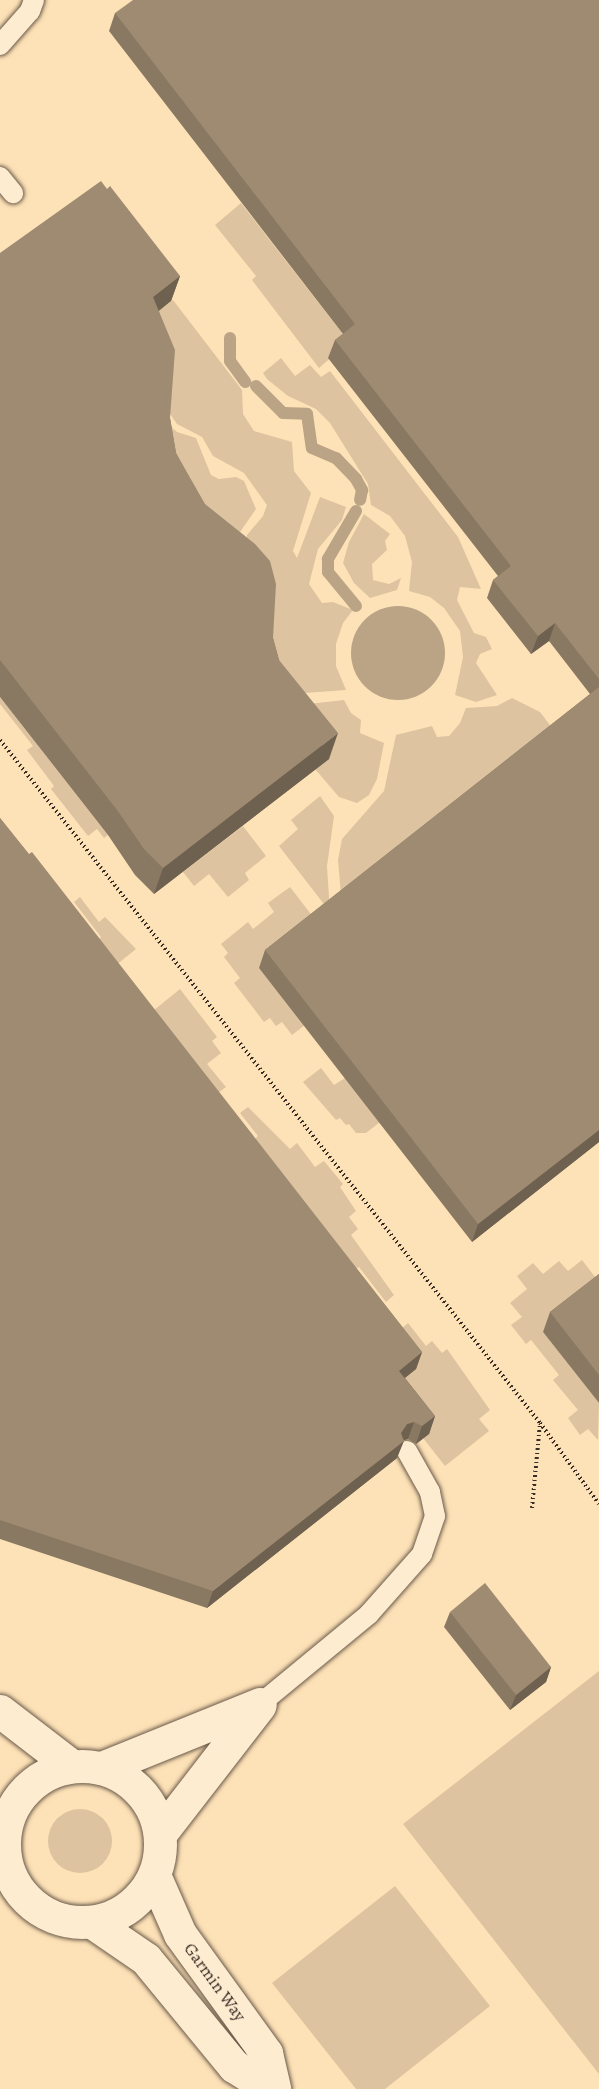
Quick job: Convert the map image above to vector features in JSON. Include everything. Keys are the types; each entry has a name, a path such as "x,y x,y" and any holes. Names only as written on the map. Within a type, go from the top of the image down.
{"street":[{"path":"104,1767 260,1704"},
{"path":"160,1834 260,1704"},
{"path":"0,1711 70,1765"},
{"name":"Garmin Way","path":"70,1765 104,1767 119,1774 145,1796 160,1834 154,1875 129,1907 92,1922 76,1923 45,1913 20,1892 4,1856 4,1806 39,1777 70,1765"},
{"name":"Garmin Way","path":"154,1875 180,1934 266,2053 272,2089"},
{"name":"Garmin Way","path":"92,1922 146,1959 234,2066 272,2089"}],"lane":[{"path":"0,45 34,0"},
{"path":"0,177 13,193"},
{"path":"260,1704 369,1614 422,1554 435,1516 430,1492 407,1451"}],"path":[{"path":"0,740 540,1423 599,1504"},
{"path":"532,1508 540,1423"}],"shaded area":[{"path":"241,203 349,342 319,368 252,280 256,276 215,225"},
{"path":"173,300 242,390 243,414 254,431 292,442 294,471 311,493 293,551 297,558 320,497 346,507 342,520 318,549 309,584 322,603 333,602 353,610 343,623 336,644 336,666 346,690 277,695 246,544 247,535 263,516 267,505 244,473 213,456 202,437 177,424 170,414 141,324"},
{"path":"281,358 295,376 310,365 321,377 330,371 458,537 481,589 460,587 457,600 474,633 486,637 492,649 480,654 476,663 497,695 476,702 455,695 463,657 460,631 444,608 430,597 409,591 412,562 405,536 390,516 371,505 368,484 330,423 316,409 288,396 263,373"},
{"path":"168,424 177,432 196,438 211,475 219,479 236,477 244,481 256,509 240,532 196,530"},
{"path":"364,514 390,534 385,541 387,550 372,564 373,580 389,584 401,578 397,590 370,598 354,583 343,563 349,542"},
{"path":"389,606 407,606 432,619 442,635 445,653 442,671 432,687 407,700 389,700 364,687 351,662 351,644 364,619"},
{"path":"0,697 108,835 104,838 97,829 88,836 51,789 54,786 27,750 33,746 0,704"},
{"path":"512,698 540,712 556,733 341,895 338,860 342,839 384,791 396,735 432,726 437,737 449,736 460,723 466,708 497,706"},
{"path":"344,700 351,713 361,720 360,733 384,743 377,779 369,795 357,803 339,797 315,769 328,759 309,704"},
{"path":"320,796 334,816 327,866 330,912 279,846 298,829 291,820"},
{"path":"243,826 266,856 245,873 249,880 228,897 209,874 194,886 183,872"},
{"path":"290,887 317,922 305,1025 292,1035 282,1022 276,1026 270,1018 264,1022 234,983 240,978 224,957 228,953 221,944 248,922 253,929 274,912 268,903"},
{"path":"80,897 99,922 105,917 136,949 115,966 96,942 101,937 74,902"},
{"path":"180,989 217,1037 212,1041 221,1053 207,1064 226,1087 218,1093 148,1015"},
{"path":"321,1068 334,1085 345,1078 380,1122 366,1133 356,1133 340,1118 336,1120 303,1082"},
{"path":"248,1107 290,1149 297,1143 315,1167 324,1161 343,1184 340,1187 356,1211 349,1217 358,1229 351,1235 394,1295 386,1302 359,1267 354,1270 255,1139 258,1136 240,1113"},
{"path":"582,1260 599,1282 543,1332 599,1403 598,1440 588,1429 580,1435 568,1418 578,1410 553,1380 559,1375 531,1340 526,1344 511,1325 522,1317 510,1303 527,1289 517,1276 533,1263 543,1274 559,1261 568,1271"},
{"path":"408,1323 426,1346 432,1341 442,1353 447,1349 490,1410 479,1419 489,1431 445,1466 423,1438 429,1434 392,1388 400,1330"},
{"path":"599,1671 599,2074 403,1824"},
{"path":"80,1809 98,1815 106,1823 112,1841 106,1859 98,1867 80,1873 62,1867 54,1859 48,1841 54,1823 62,1815"},
{"path":"395,1886 490,2006 385,2089 356,2089 272,1983"}],"building":[{"path":"133,0 599,0 599,679 555,623 538,636 493,580 511,566 335,340 355,324 115,13"},
{"path":"101,181 107,189 110,186 180,276 153,297 175,350 170,418 176,453 205,504 255,544 270,561 276,584 273,638 279,660 338,733 163,868 144,849 117,810 0,660 0,253"},
{"path":"599,687 599,1130 478,1224 265,950"},
{"path":"0,818 29,854 32,852 422,1352 399,1371 435,1416 422,1426 414,1422 407,1424 401,1433 404,1441 213,1591 0,1520"},
{"path":"599,1274 599,1375 550,1312"},
{"path":"485,1583 551,1667 516,1695 450,1612"}],"waterway":[{"path":"230,338 230,361 245,382"},
{"path":"256,386 283,413 307,414 312,448 336,458 356,479 362,490 360,500"},
{"path":"356,511 328,559 328,572 356,606"}]}
